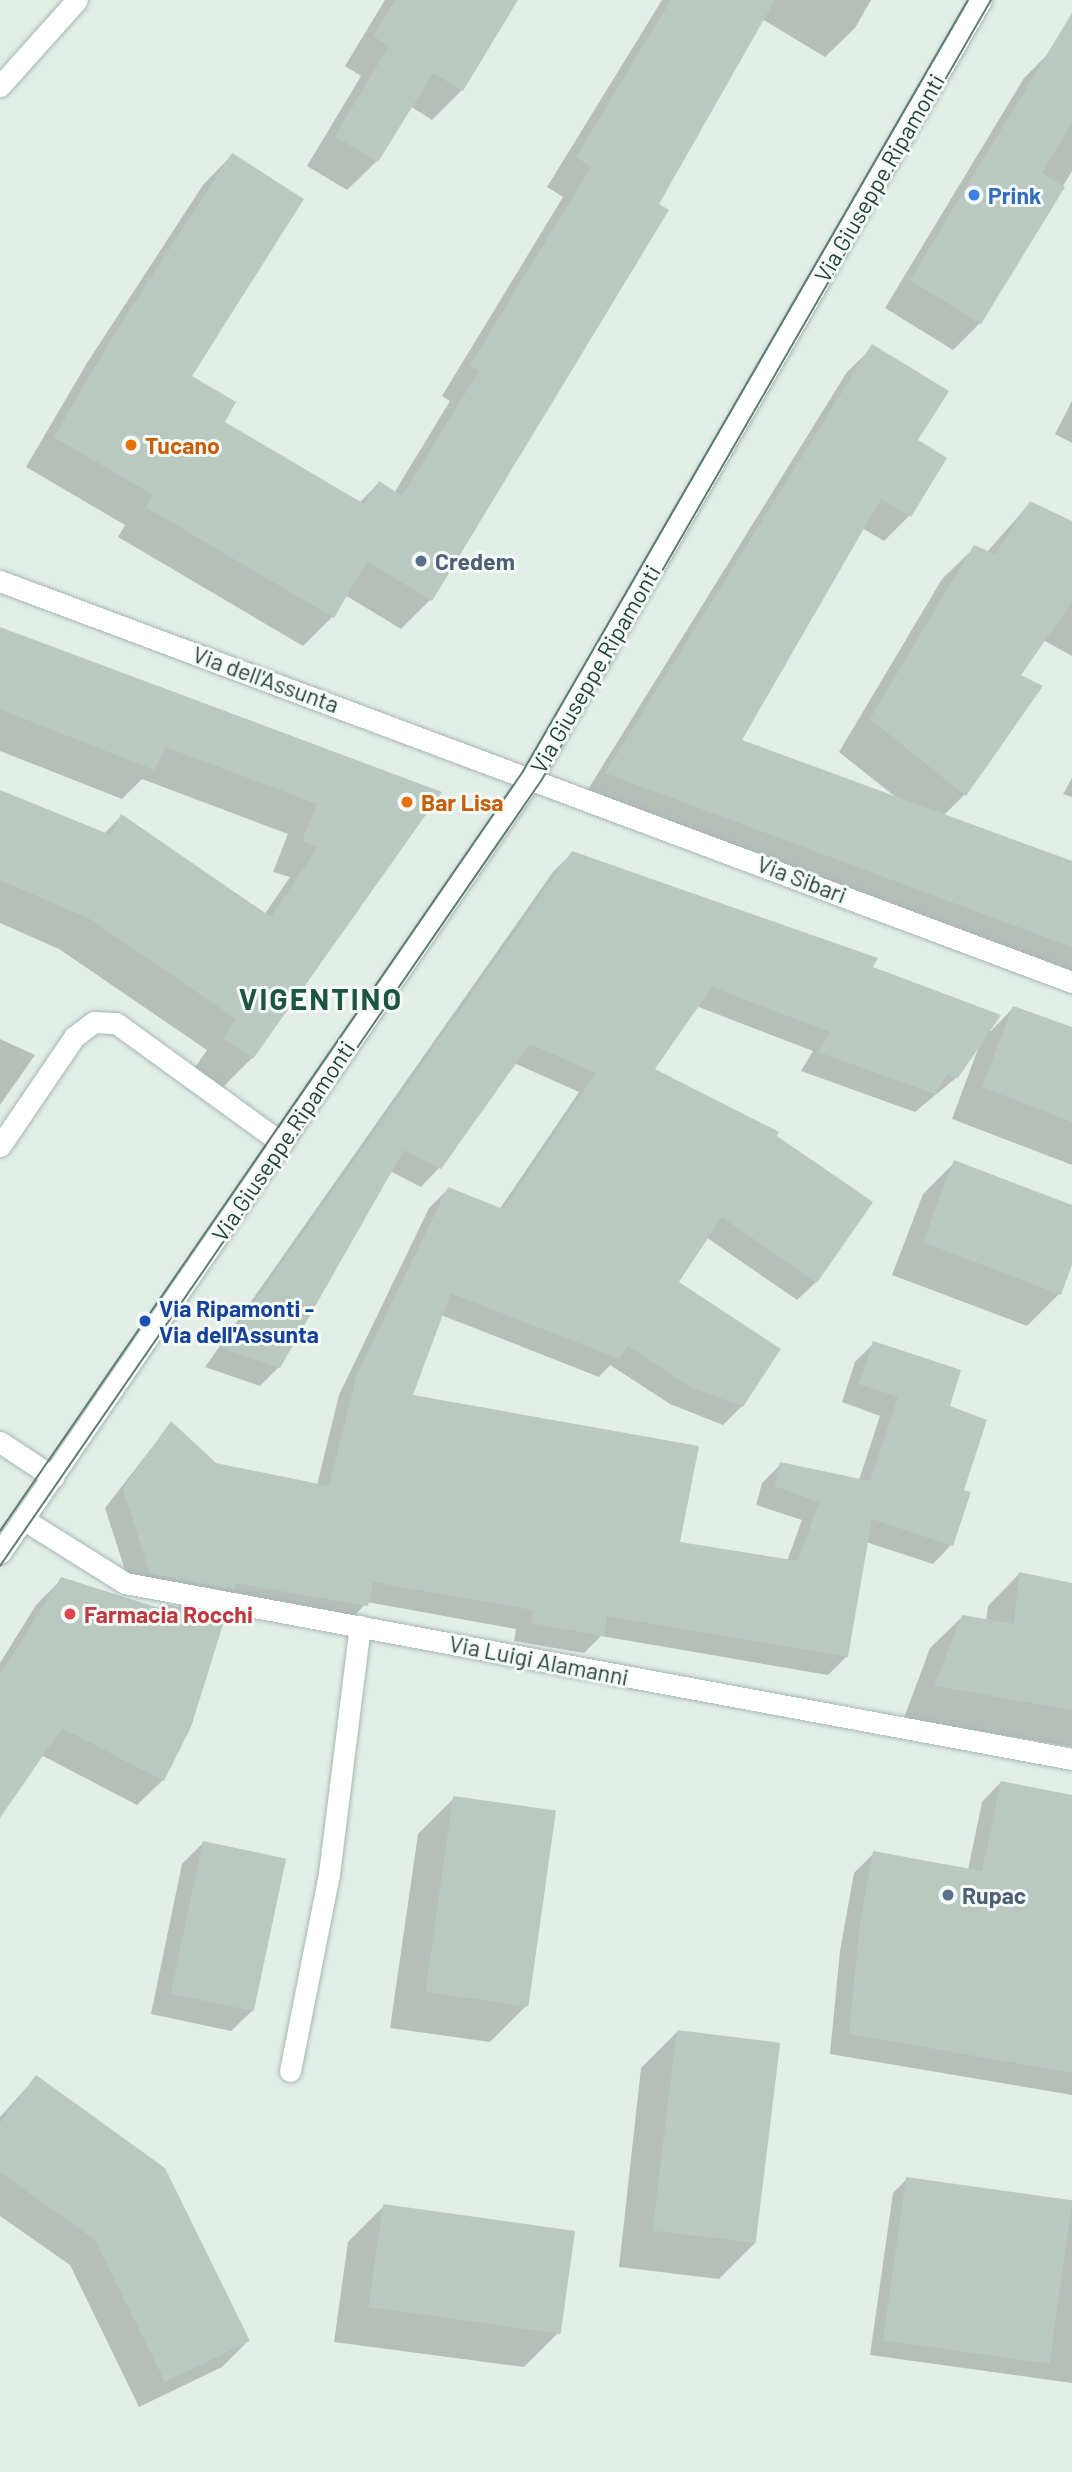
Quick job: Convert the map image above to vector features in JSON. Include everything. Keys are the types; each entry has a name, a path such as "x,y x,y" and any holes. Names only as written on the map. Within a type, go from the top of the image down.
{"street":[{"path":"0,86 77,0"},
{"name":"Via Giuseppe Ripamonti","path":"0,1553 532,777 981,0"},
{"name":"Via dell'Assunta","path":"0,581 532,777"},
{"name":"Via Sibari","path":"532,777 1072,982"},
{"path":"0,1146 74,1037 94,1022 116,1023 282,1143"},
{"path":"0,1442 53,1476"},
{"name":"Via Luigi Alamanni","path":"23,1519 125,1583 1072,1759"},
{"path":"290,2071 329,1874 360,1626"}],"building":[{"path":"395,0 518,0 463,91 433,73 378,162 335,136 389,46 373,36"},
{"path":"671,0 775,0 659,204 669,210 432,601 367,561 334,618 146,507 153,495 54,437 116,331 232,153 304,199 192,376 236,402 225,422 364,504 379,481 402,496 479,371 470,365 591,167 576,157"},
{"path":"1072,13 1072,122 1042,173 1065,187 981,324 910,280"},
{"path":"872,344 949,391 918,440 947,458 911,517 881,499 742,740 1072,861 1072,947 605,773"},
{"path":"1030,501 1072,521 1072,602 1021,675 1043,686 966,796 870,719 974,545 995,554"},
{"path":"0,627 442,792 253,1059 223,1038 236,1019 90,919 0,880 0,790 111,835 121,814 271,917 318,847 302,841 317,804 166,747 154,770 0,709"},
{"path":"572,851 878,958 873,967 1001,1015 958,1078 947,1074 935,1094 818,1052 830,1032 712,987 655,1069 779,1132 777,1136 873,1202 817,1283 722,1217 679,1282 781,1349 743,1407 688,1386 628,1346 619,1359 451,1293 413,1395 699,1446 680,1542 798,1561 819,1502 774,1486 780,1462 870,1481 898,1397 859,1384 873,1341 961,1370 950,1406 987,1420 964,1490 971,1492 953,1546 872,1519 848,1657 607,1616 604,1636 531,1623 533,1610 373,1582 368,1606 236,1583 234,1590 150,1574 123,1489 171,1421 216,1463 329,1486 357,1374 448,1187 503,1209 596,1073 530,1044 441,1169 404,1150 280,1368 222,1348"},
{"path":"1013,1006 1072,1027 1072,1122 982,1087"},
{"path":"954,1160 1072,1205 1072,1265 1061,1295 923,1242"},
{"path":"1019,1572 1072,1583 1072,1710 934,1686 962,1615 1014,1624"},
{"path":"61,1577 162,1609 160,1603 226,1615 191,1727 164,1781 62,1728 0,1818 0,1675"},
{"path":"1001,1781 1072,1795 1072,2073 849,2034 859,1930 873,1851 982,1871"},
{"path":"453,1796 556,1810 528,2007 425,1992"},
{"path":"203,1841 286,1859 254,2011 171,1994"},
{"path":"677,2030 780,2043 756,2243 652,2230"},
{"path":"36,2075 165,2168 250,2341 165,2382 95,2240 0,2172 0,2123"},
{"path":"906,2177 1072,2200 1049,2364 883,2340"},
{"path":"383,2204 575,2231 561,2334 369,2307"}],"tram line":[{"path":"0,1531 522,773 968,0"},
{"path":"0,1566 541,781 991,0"}],"place":[{"name":"Prink","path":"974,195"},
{"name":"Tucano","path":"131,445"},
{"name":"Credem","path":"421,561"},
{"name":"Bar Lisa","path":"407,802"},
{"name":"Via Ripamonti - Via dell'Assunta","path":"145,1321"},
{"name":"Farmacia Rocchi","path":"70,1614"},
{"name":"Rupac","path":"948,1895"}],"district":[{"name":"VIGENTINO","path":"321,998"}]}
